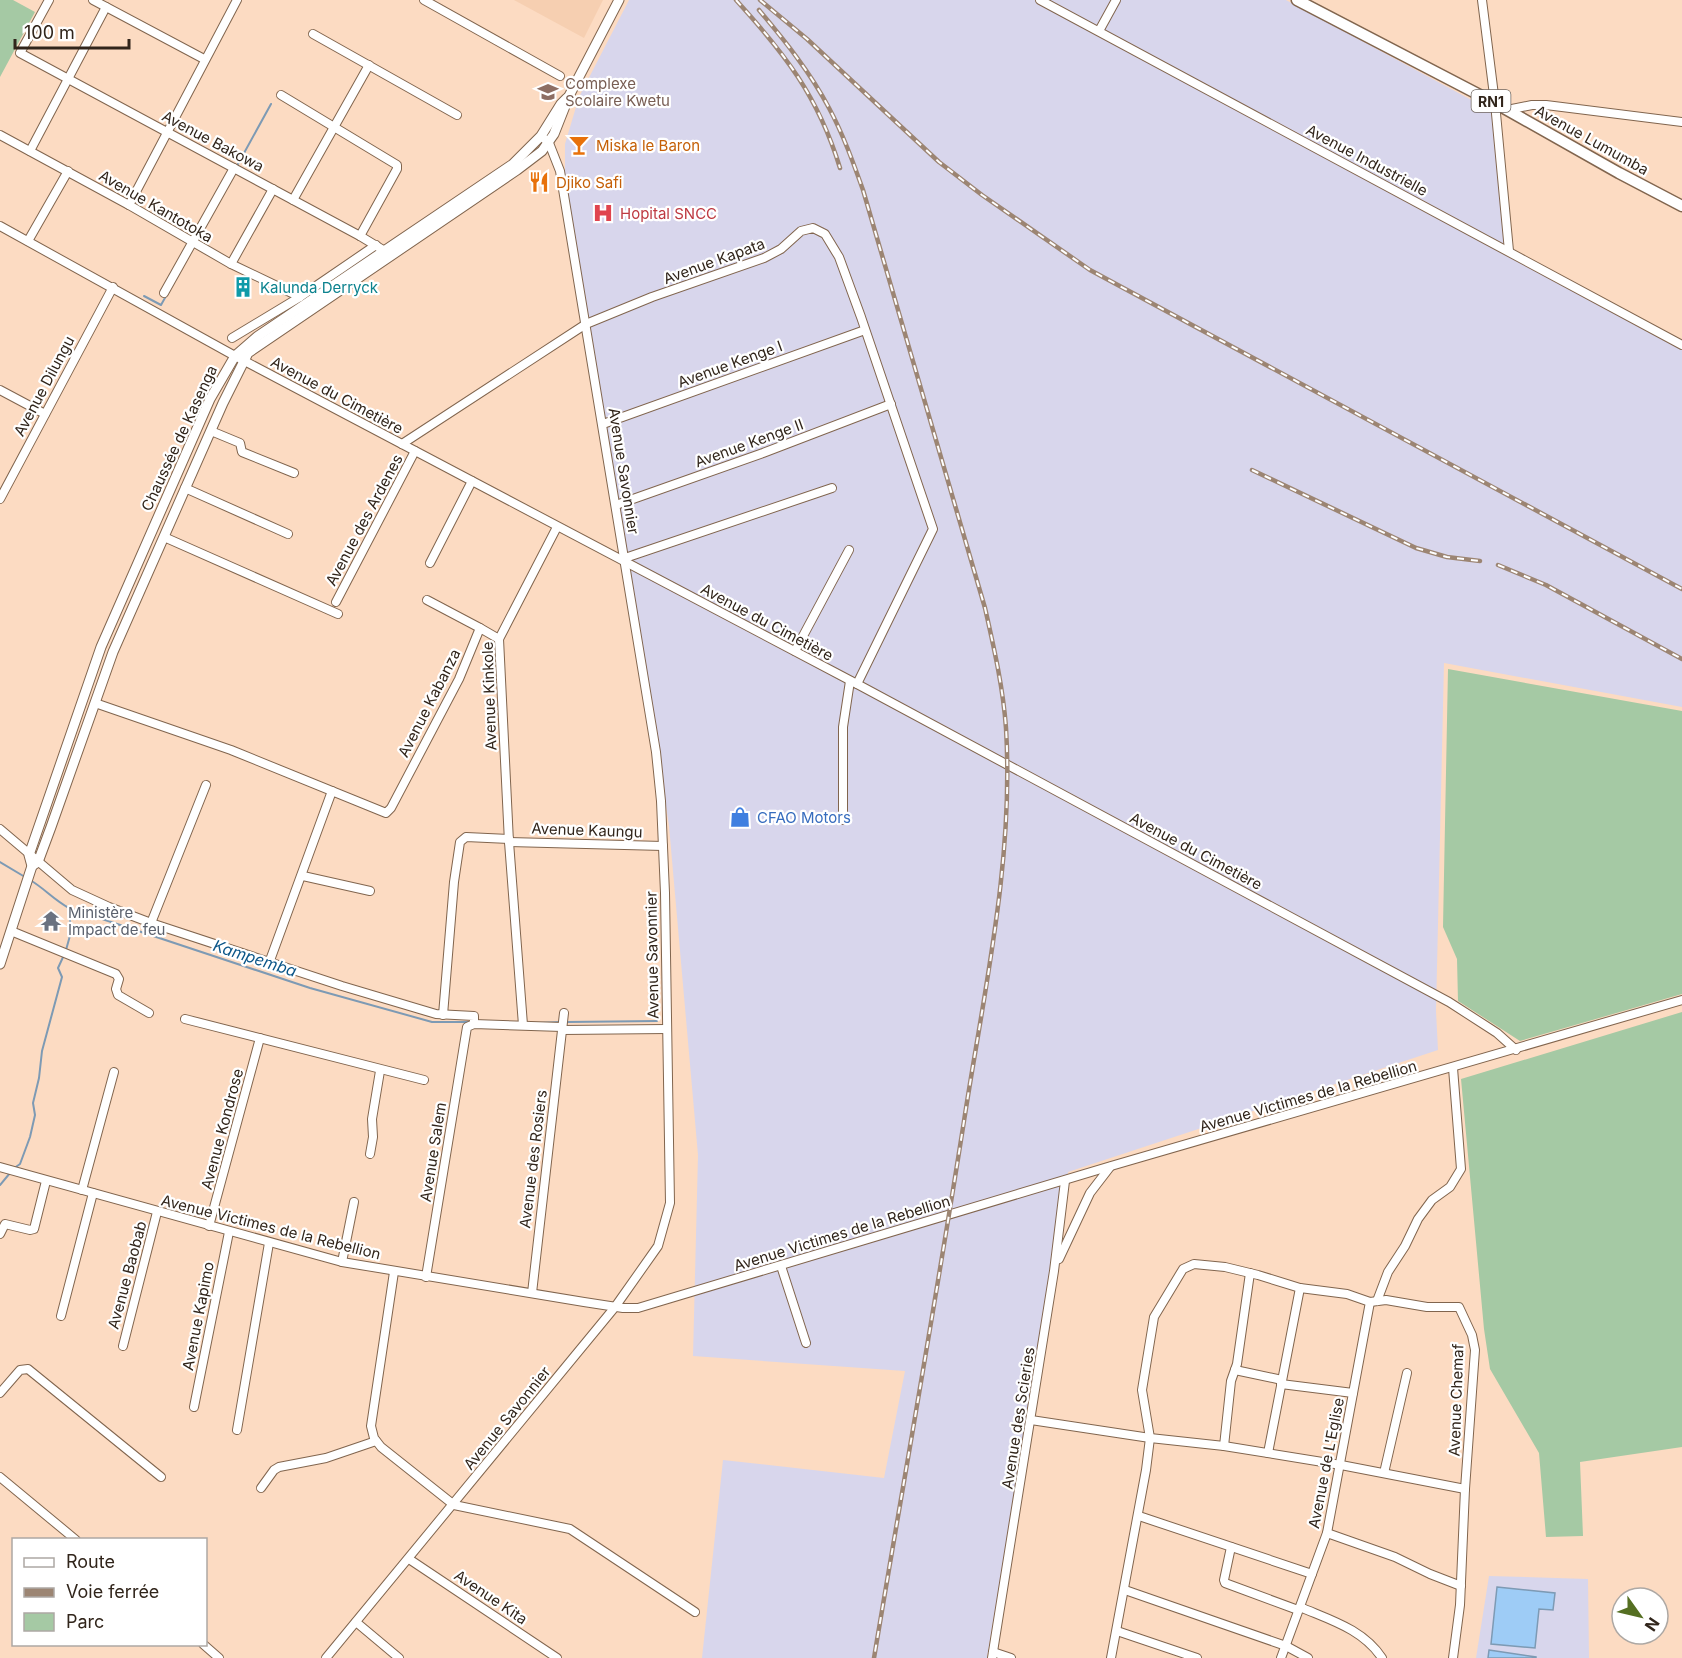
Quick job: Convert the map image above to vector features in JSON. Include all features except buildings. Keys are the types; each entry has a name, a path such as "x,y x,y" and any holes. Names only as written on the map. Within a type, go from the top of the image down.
{"highway":[{"name":"Avenue Lumumba","path":"1297,0 1495,103 1682,206"}],"main road":[{"name":"Chaussée de Kasenga","path":"384,250 529,162 549,143 560,124 569,96 619,0"},
{"name":"Chaussée de Kasenga","path":"29,855 101,647 210,399 239,358 252,340 513,164 541,136 561,104 569,96"},
{"name":"Chaussée de Kasenga","path":"0,964 26,882 34,866 113,652 211,431 239,358"},
{"path":"101,647 113,652"},
{"path":"29,855 34,866"}],"street":[{"name":"Avenue Bakowa","path":"49,0 20,53 384,250"},
{"path":"93,0 204,59"},
{"path":"129,205 237,0"},
{"path":"424,0 560,76"},
{"name":"Avenue Industrielle","path":"1040,0 1682,345"},
{"path":"1099,31 1116,0"},
{"path":"1482,0 1495,103 1509,252"},
{"path":"30,151 106,7"},
{"path":"313,34 457,114"},
{"path":"293,200 369,65"},
{"path":"281,95 394,163 397,167 360,236"},
{"path":"1507,110 1546,105 1682,122"},
{"name":"Avenue Kantotoka","path":"0,135 231,264 300,297"},
{"path":"541,136 549,143"},
{"name":"Avenue Savonnier","path":"326,1658 454,1505 644,1269 664,1232 670,1203 663,846 656,752 560,171 549,143"},
{"path":"164,293 234,168"},
{"path":"28,241 68,171"},
{"path":"231,264 273,189"},
{"name":"Avenue du Cimetière","path":"0,226 239,358 557,527 625,560 1449,1002 1497,1033 1516,1050"},
{"name":"Avenue Kapata","path":"402,444 586,324 652,297 764,258 781,249 801,231 813,228 825,234 839,257 933,529 854,682"},
{"path":"232,338 384,250"},
{"name":"Avenue Dilungu","path":"0,499 113,287"},
{"name":"Avenue Kenge I","path":"603,424 865,330"},
{"path":"0,390 45,414"},
{"name":"Avenue Kenge II","path":"616,505 763,453 891,404"},
{"path":"211,431 240,443 242,452 294,473"},
{"name":"Avenue des Ardenes","path":"336,602 415,451"},
{"path":"430,563 472,482"},
{"path":"185,488 288,534"},
{"path":"625,560 832,488"},
{"name":"Avenue Kinkole","path":"523,1021 509,840 499,639 557,527"},
{"path":"164,537 338,614"},
{"path":"795,651 849,550"},
{"path":"427,600 499,639"},
{"name":"Avenue Kabanza","path":"333,791 387,813 459,679 480,628"},
{"path":"843,820 843,727 854,682"},
{"path":"95,703 231,750 333,791 269,963"},
{"path":"151,923 206,785"},
{"path":"0,829 29,855"},
{"name":"Avenue Kaungu","path":"443,1015 454,882 460,842 466,837 663,846"},
{"path":"34,866 76,893 151,923 269,963 443,1015 474,1016 475,1021 563,1022 667,1029"},
{"path":"303,876 370,891"},
{"path":"11,931 116,974 119,979 116,989 118,995 149,1013"},
{"name":"Avenue Victimes de la Rebellion","path":"8,1170 342,1262 615,1307 638,1308 1111,1166 1682,1000"},
{"path":"185,1019 380,1071 424,1080"},
{"name":"Avenue Salem","path":"426,1277 465,1031 475,1021"},
{"name":"Avenue des Rosiers","path":"531,1293 563,1022"},
{"name":"Avenue Kondrose","path":"209,1226 260,1038"},
{"name":"Avenue de L'Eglise","path":"1281,1658 1327,1533 1353,1394 1374,1301 1418,1219 1432,1200 1450,1187 1461,1169 1453,1068"},
{"path":"370,1155 373,1137 372,1119 380,1071"},
{"path":"82,1190 114,1072"},
{"path":"1054,1271 1090,1194 1111,1166"},
{"path":"0,1234 5,1224 34,1229 46,1181"},
{"name":"Avenue des Scieries","path":"993,1655 1054,1271 1065,1181"},
{"path":"61,1316 93,1193"},
{"path":"342,1262 354,1202"},
{"name":"Avenue Baobab","path":"123,1346 158,1212"},
{"name":"Avenue Kapimo","path":"194,1407 229,1232"},
{"path":"237,1430 269,1242"},
{"name":"Avenue Chemaf","path":"1150,1438 1142,1390 1154,1317 1183,1269 1188,1265 1225,1267 1300,1288 1347,1294 1374,1301 1427,1307 1459,1307 1472,1335 1475,1350 1461,1586 1453,1658"},
{"path":"781,1266 806,1342"},
{"path":"394,1272 372,1420 372,1431 381,1447 454,1505 570,1529 695,1612"},
{"path":"1224,1446 1250,1273"},
{"path":"1268,1453 1300,1288"},
{"path":"0,1393 20,1370 28,1369 160,1477"},
{"path":"1235,1370 1282,1382 1353,1394"},
{"path":"1384,1473 1407,1373"},
{"path":"1031,1420 1150,1438 1224,1446 1341,1465 1465,1489"},
{"path":"1111,1658 1139,1516 1150,1438"},
{"path":"261,1488 274,1470 279,1467 326,1458 376,1441"},
{"path":"0,1477 75,1538"},
{"path":"1139,1516 1312,1574"},
{"path":"1327,1533 1395,1557 1430,1575 1461,1586"},
{"path":"1231,1547 1225,1584 1355,1631 1375,1647 1382,1658"},
{"name":"Avenue Kita","path":"409,1559 557,1658"},
{"path":"1125,1590 1286,1646 1308,1658"},
{"path":"356,1622 399,1658"},
{"path":"1117,1631 1197,1658"},
{"path":"205,1646 219,1658"},
{"path":"993,1655 1011,1658"}],"shaded area":[{"path":"514,0 603,0 584,38"},
{"path":"629,0 1286,0 1492,111 1509,250 1682,341 1682,707 1444,663 1436,1011 1438,1050 1068,1172 987,1658 702,1658 723,1460 884,1478 905,1371 693,1356 698,1155 669,826 638,619 565,189 565,144 579,97"},
{"path":"1489,1576 1588,1579 1589,1658 1476,1658"}],"green space":[{"path":"0,0 13,0 35,12 0,77"},
{"path":"1448,669 1682,711 1682,994 1520,1041 1458,1001 1457,959 1443,927"},
{"path":"1682,1012 1682,1447 1580,1462 1583,1536 1546,1537 1539,1453 1490,1369 1484,1329 1461,1079"}],"water":[{"path":"1497,1587 1555,1593 1553,1610 1539,1609 1535,1648 1491,1644"},
{"path":"1489,1650 1536,1657 1536,1658 1488,1658"}],"waterway":[{"path":"238,164 271,104"},
{"path":"144,296 161,305 166,296"},
{"name":"Kampemba","path":"0,862 25,877"},
{"name":"Kampemba","path":"30,880 69,908 310,988 432,1022 471,1022"},
{"path":"66,950 71,932 69,909"},
{"path":"13,1169 20,1164 30,1137 35,1115 33,1103 42,1051 62,977 58,968 64,955"},
{"name":"Kampemba","path":"567,1022 657,1021"},
{"name":"Kampemba","path":"539,1023 560,1022"},
{"path":"0,1185 10,1173"}],"railway":[{"path":"736,0 770,39 798,77 821,119 840,168"},
{"path":"760,0 807,39 939,162 982,195 1090,270 1682,589"},
{"path":"759,10 797,57 822,95 843,138 863,190 985,608 1005,713 1006,827 996,925 874,1658"},
{"path":"1252,470 1416,548 1447,557 1480,561"},
{"path":"1498,565 1546,585 1682,659"}],"place":[{"name":"Complexe Scolaire Kwetu","path":"548,92"},
{"name":"Miska le Baron","path":"579,145"},
{"name":"Djiko Safi","path":"539,182"},
{"name":"Hopital SNCC","path":"603,213"},
{"name":"Kalunda Derryck","path":"243,287"},
{"name":"CFAO Motors","path":"740,817"},
{"name":"Ministère Impact de feu","path":"51,921"}]}
